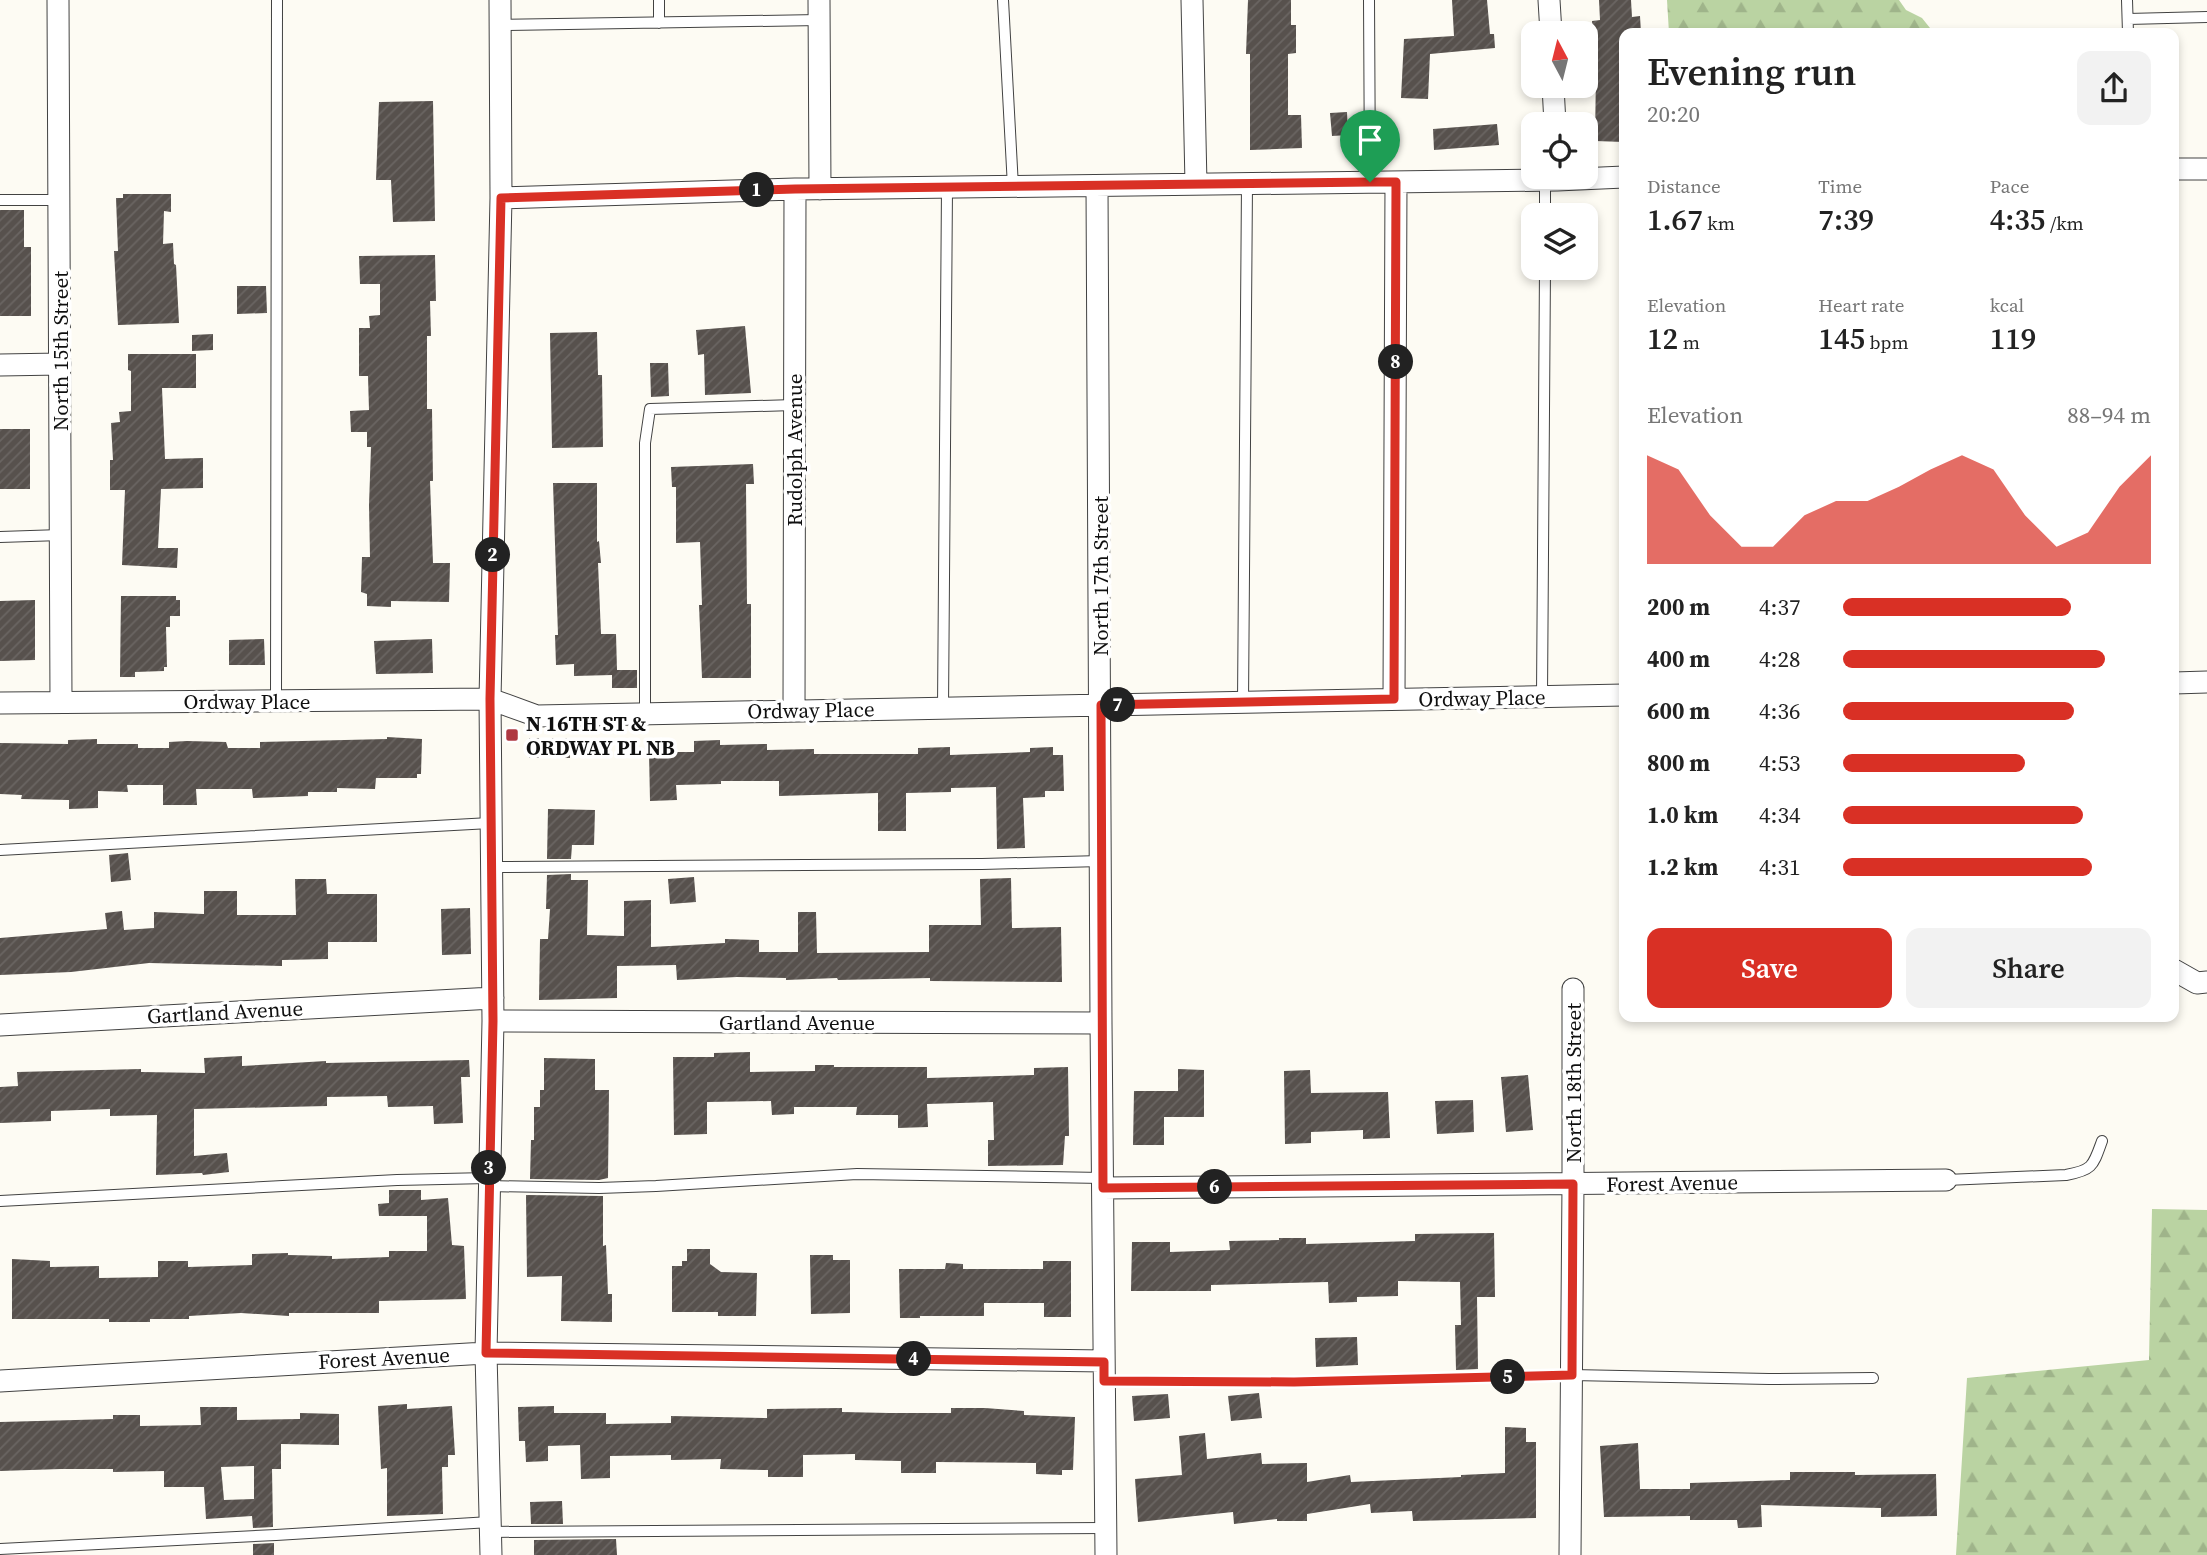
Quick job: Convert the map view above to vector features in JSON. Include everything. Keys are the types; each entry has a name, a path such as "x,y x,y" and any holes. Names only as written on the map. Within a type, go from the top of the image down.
{"street":[{"name":"North 15th Street","path":"58,0 61,702"},
{"path":"491,1555 486,1353 493,1021 490,699 501,198 500,0"},
{"path":"1192,0 1196,184"},
{"path":"1549,0 1550,21"},
{"path":"819,10 820,189"},
{"path":"2179,169 2207,169"},
{"path":"1598,178 1619,177"},
{"path":"501,198 795,189 1521,180"},
{"path":"1394,699 1396,182"},
{"name":"North 17th Street","path":"1097,186 1106,1555"},
{"name":"Rudolph Avenue","path":"794,711 795,189"},
{"path":"0,365 60,364"},
{"path":"2179,683 2207,682"},
{"name":"Ordway Place","path":"0,703 490,699 537,716 1619,695"},
{"path":"2179,973 2197,983 2207,982"},
{"name":"North 18th Street","path":"1570,1555 1573,989"},
{"name":"Gartland Avenue","path":"0,1025 493,998"},
{"name":"Gartland Avenue","path":"493,1021 1101,1023"},
{"name":"Forest Avenue","path":"1103,1183 1573,1184 1946,1180"},
{"name":"Forest Avenue","path":"0,1381 486,1353 1104,1371"}],"lane":[{"path":"276,700 277,0"},
{"path":"659,0 659,23"},
{"path":"1003,0 1013,187"},
{"path":"1369,0 1370,182"},
{"path":"2127,0 2128,28"},
{"path":"500,25 659,23 819,10"},
{"path":"2128,19 2207,17"},
{"path":"1242,702 1247,184"},
{"path":"943,708 947,188"},
{"path":"0,200 59,200"},
{"path":"1542,696 1545,280"},
{"path":"645,713 645,443 650,409 794,405"},
{"path":"0,537 61,534"},
{"path":"0,850 490,824"},
{"path":"490,867 1101,861"},
{"path":"1946,1180 2084,1172 2094,1163 2102,1141"},
{"path":"0,1201 397,1180 656,1186 857,1174 1103,1183"},
{"path":"1104,1371 1294,1382 1572,1375 1873,1378"},
{"path":"0,1549 490,1527 1105,1528"}],"green space":[{"path":"1667,0 1899,0 1906,10 1922,18 1930,28 1669,28"},
{"path":"2152,1209 2207,1210 2207,1555 1956,1555 1967,1378 2149,1360"}],"building":[{"path":"1248,0 1291,0 1291,25 1296,25 1296,53 1288,54 1288,115 1301,115 1302,148 1250,150 1250,54 1246,54"},
{"path":"1452,0 1487,0 1490,34 1494,34 1495,48 1430,54 1428,99 1401,98 1404,39 1454,36"},
{"path":"1599,0 1631,0 1632,17 1640,16 1641,28 1619,28 1619,142 1598,141 1598,112 1595,112 1596,98 1598,98 1598,21 1592,21 1600,20"},
{"path":"433,101 435,221 393,222 391,180 376,180 379,102"},
{"path":"1347,112 1348,135 1332,136 1330,113"},
{"path":"1497,124 1499,145 1434,150 1433,129"},
{"path":"123,194 171,194 171,212 164,211 163,244 173,243 179,323 118,325 114,251 118,251 116,198 123,198"},
{"path":"0,210 24,210 24,247 31,247 31,316 0,316"},
{"path":"435,255 436,301 430,301 431,336 427,336 427,409 432,409 433,481 430,481 433,563 450,563 449,602 391,601 391,607 367,606 367,594 361,592 362,557 370,557 371,447 367,447 367,432 351,432 350,411 369,410 368,376 359,376 359,328 370,328 369,316 380,315 380,284 360,284 359,256"},
{"path":"237,286 266,286 267,313 237,314"},
{"path":"745,326 751,393 705,395 704,354 698,355 696,330"},
{"path":"597,332 598,375 602,375 603,447 552,448 550,333"},
{"path":"213,334 213,350 192,351 192,335"},
{"path":"128,354 196,354 196,388 162,388 165,459 203,458 203,488 161,489 158,548 178,548 177,568 122,565 125,490 110,490 110,460 113,460 111,423 120,422 119,412 131,411 131,371 128,370"},
{"path":"650,363 668,363 669,396 651,397"},
{"path":"0,429 30,429 30,489 0,489"},
{"path":"753,464 754,484 746,484 751,678 702,678 700,542 676,543 676,487 672,487 671,467"},
{"path":"553,483 597,483 601,634 616,634 617,670 637,670 637,688 612,688 612,675 574,676 574,664 556,665 555,635 558,635"},
{"path":"121,596 176,596 176,600 180,600 180,616 170,616 170,627 166,627 167,667 164,667 164,671 135,672 135,677 120,677"},
{"path":"35,600 35,660 0,661 0,601"},
{"path":"264,639 265,665 229,665 229,640"},
{"path":"432,639 433,673 376,674 374,641"},
{"path":"387,737 422,739 421,774 417,774 417,778 376,778 375,789 337,788 337,792 308,792 308,796 253,798 252,789 196,789 197,805 163,805 163,785 127,785 128,792 98,791 98,808 69,809 69,800 21,799 22,795 0,794 0,743 68,744 68,740 97,739 97,744 138,744 138,748 169,748 169,742 187,741 226,742 228,748 260,748 260,742"},
{"path":"529,738 570,738 570,758 529,758"},
{"path":"720,740 720,745 767,744 767,750 814,749 814,754 918,754 918,748 950,747 950,755 1030,752 1030,748 1053,747 1053,755 1063,755 1064,791 1045,791 1045,797 1023,798 1025,848 997,849 996,787 906,793 906,831 878,831 878,793 779,796 779,781 721,781 721,784 676,785 677,800 650,801 649,752 694,752 694,741"},
{"path":"548,809 595,810 594,845 572,845 571,859 547,859"},
{"path":"128,853 131,880 111,882 109,855"},
{"path":"571,874 571,880 588,880 587,935 624,936 624,901 651,900 651,947 725,943 725,939 759,940 759,952 798,952 798,912 816,912 817,953 929,952 929,925 981,925 980,879 1011,878 1012,928 1061,927 1062,982 930,981 930,978 786,980 737,977 677,980 676,965 617,966 617,998 539,1000 540,939 548,939 550,909 546,909 547,875"},
{"path":"694,877 696,902 670,904 668,879"},
{"path":"295,879 326,879 327,894 377,894 377,942 328,942 328,959 282,960 282,966 149,963 71,972 0,975 0,938 107,929 105,913 122,911 124,930 154,928 154,912 204,914 204,891 237,891 237,915 296,915"},
{"path":"470,908 471,954 442,955 441,909"},
{"path":"750,1052 750,1072 815,1071 815,1065 927,1067 927,1078 1034,1075 1034,1068 1068,1067 1069,1136 1065,1136 1063,1165 988,1166 988,1140 994,1140 993,1102 927,1104 928,1127 898,1128 898,1115 856,1115 857,1107 794,1107 794,1114 772,1115 771,1101 707,1102 707,1134 674,1135 673,1057 714,1057 714,1053"},
{"path":"242,1056 242,1066 326,1061 469,1060 470,1077 461,1077 463,1123 434,1124 433,1106 388,1107 387,1096 327,1097 327,1106 194,1109 194,1156 227,1153 229,1172 156,1175 157,1115 110,1116 110,1109 51,1111 51,1121 0,1123 0,1087 18,1086 17,1072 141,1069 141,1072 205,1073 204,1058"},
{"path":"544,1058 595,1059 595,1090 609,1090 608,1178 530,1179 534,1107 540,1107 540,1090 544,1090"},
{"path":"1178,1069 1204,1070 1204,1117 1164,1117 1164,1145 1133,1145 1134,1091 1178,1091"},
{"path":"1310,1070 1311,1093 1388,1092 1390,1138 1363,1139 1363,1130 1311,1132 1311,1143 1285,1144 1284,1071"},
{"path":"1528,1075 1533,1130 1506,1132 1501,1077"},
{"path":"1473,1100 1474,1132 1437,1134 1435,1101"},
{"path":"389,1190 421,1190 421,1200 448,1198 452,1245 464,1246 466,1299 379,1301 379,1313 289,1313 289,1316 241,1313 189,1316 189,1319 150,1319 150,1322 109,1322 109,1319 12,1319 12,1259 50,1261 50,1267 99,1266 99,1278 158,1277 158,1261 188,1261 188,1267 252,1265 252,1254 288,1253 332,1256 332,1259 389,1257 389,1251 427,1251 427,1216 379,1216 378,1204 389,1203"},
{"path":"526,1195 603,1196 603,1246 606,1245 608,1294 612,1294 612,1322 561,1321 562,1276 527,1277"},
{"path":"1494,1233 1495,1297 1477,1297 1478,1369 1456,1370 1455,1325 1461,1325 1460,1282 1398,1281 1398,1296 1357,1297 1357,1302 1329,1303 1328,1282 1211,1285 1211,1291 1131,1291 1132,1242 1170,1242 1170,1252 1230,1250 1229,1241 1279,1238 1306,1238 1306,1244 1415,1241 1415,1234"},
{"path":"687,1249 710,1249 710,1264 721,1272 757,1273 756,1316 718,1316 718,1312 672,1312 672,1266 682,1266 682,1261 687,1261"},
{"path":"810,1255 833,1255 833,1260 850,1260 850,1313 811,1314"},
{"path":"1043,1261 1071,1261 1071,1317 1044,1317 1044,1303 984,1303 984,1316 900,1318 899,1269 945,1269 946,1263 963,1264 963,1269 1043,1269"},
{"path":"1357,1337 1358,1365 1316,1367 1315,1338"},
{"path":"1259,1393 1262,1418 1231,1421 1228,1396"},
{"path":"1168,1394 1170,1418 1134,1421 1132,1396"},
{"path":"407,1404 407,1409 452,1406 455,1455 448,1455 448,1467 442,1467 443,1514 387,1516 387,1468 381,1469 378,1406"},
{"path":"554,1406 554,1413 606,1413 606,1424 671,1423 671,1416 767,1418 767,1409 842,1408 842,1412 951,1413 951,1408 985,1408 1024,1411 1024,1415 1075,1417 1073,1470 1062,1470 1062,1475 1036,1474 1036,1463 936,1462 936,1473 901,1473 901,1461 855,1460 855,1454 803,1455 803,1477 768,1477 768,1470 720,1469 721,1459 671,1460 671,1455 610,1456 610,1478 581,1479 580,1445 548,1446 548,1461 526,1462 525,1441 519,1441 518,1407"},
{"path":"200,1407 237,1407 237,1420 300,1419 300,1413 339,1414 339,1445 281,1444 281,1469 272,1469 273,1527 253,1528 252,1516 206,1519 204,1487 164,1487 164,1471 0,1471 0,1422 113,1419 113,1415 140,1415 140,1426 201,1425","holes":["254,1466 254,1499 224,1500 221,1467"]},
{"path":"1505,1427 1526,1428 1526,1442 1536,1442 1536,1518 1413,1521 1412,1511 1371,1513 1370,1504 1307,1514 1307,1521 1277,1519 1234,1524 1233,1512 1138,1522 1135,1479 1182,1475 1179,1436 1205,1433 1207,1459 1261,1453 1262,1464 1307,1463 1307,1482 1350,1475 1351,1482 1505,1473"},
{"path":"1638,1443 1640,1489 1690,1489 1690,1483 1790,1480 1790,1472 1855,1472 1855,1475 1936,1474 1937,1516 1881,1517 1881,1508 1761,1505 1762,1527 1738,1528 1737,1520 1690,1520 1690,1516 1604,1517 1600,1446"},
{"path":"562,1501 563,1524 531,1524 530,1502"},
{"path":"616,1539 617,1555 534,1555 534,1540"},
{"path":"274,1543 274,1555 253,1555 253,1544"}],"place":[{"name":"N 16TH ST & ORDWAY PL NB","path":"512,735"}],"route":[{"path":"1370,182 1396,182 1394,699 1101,705 1103,1188 1573,1184 1572,1375 1294,1382 1104,1381 1104,1362 486,1353 493,1021 490,699 501,198 795,189 1370,182"}]}
